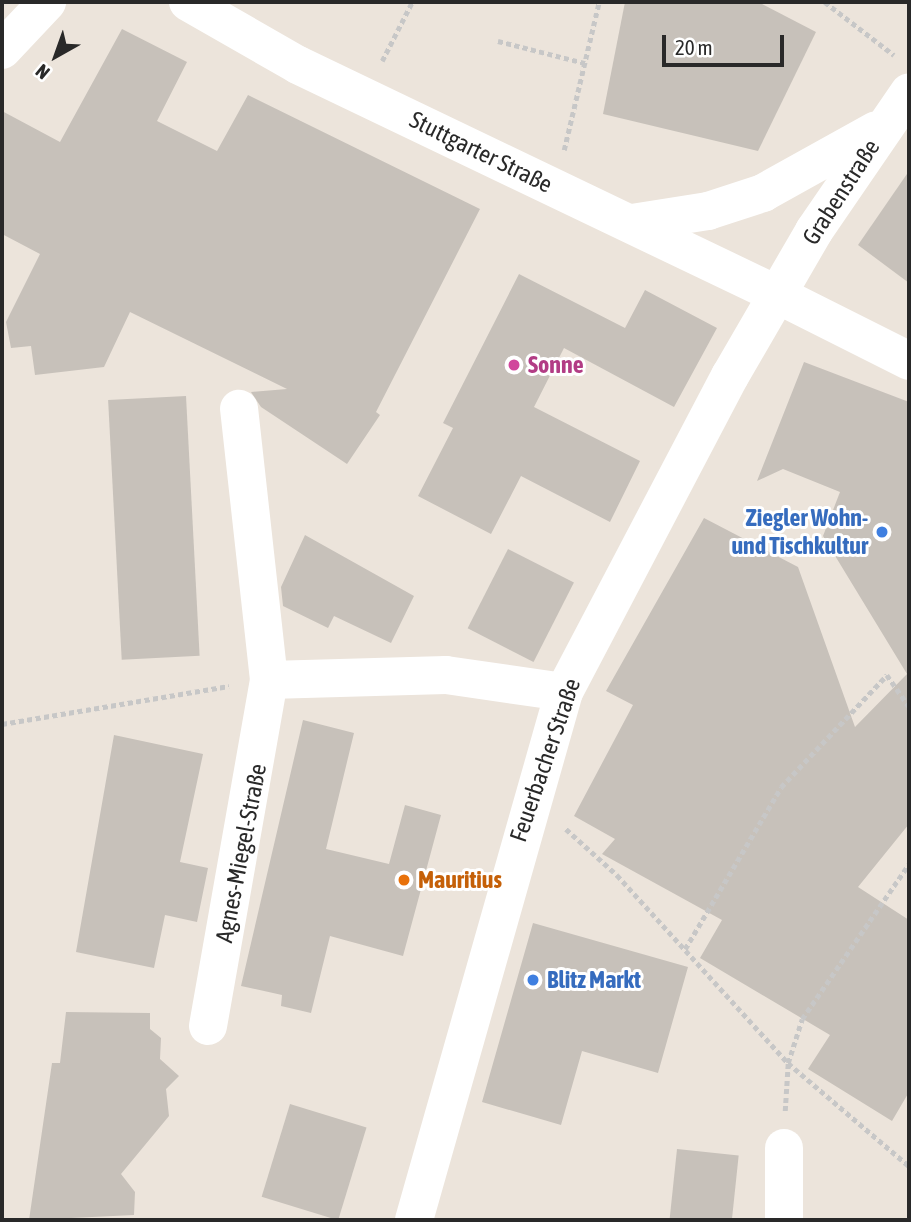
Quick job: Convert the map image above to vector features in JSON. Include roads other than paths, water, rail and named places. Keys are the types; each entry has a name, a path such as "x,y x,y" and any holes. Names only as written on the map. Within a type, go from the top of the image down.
{"main road":[{"path":"2,50 47,2"},
{"name":"Stuttgarter Straße","path":"188,2 365,97 632,223 909,361"},
{"name":"Grabenstraße","path":"778,295 885,125 904,75"},
{"path":"632,223 708,211 763,193 885,125"},
{"name":"Feuerbacher Straße","path":"414,1220 564,692 631,554 778,295"},
{"name":"Agnes-Miegel-Straße","path":"208,1026 268,680 239,409"},
{"path":"268,680 446,675 564,692"},
{"path":"784,1148 784,1220"}],"place":[{"name":"Sonne","path":"514,365"},
{"name":"Ziegler Wohn- und Tischkultur","path":"882,532"},
{"name":"Mauritius","path":"404,880"},
{"name":"Blitz Markt","path":"533,980"}]}
